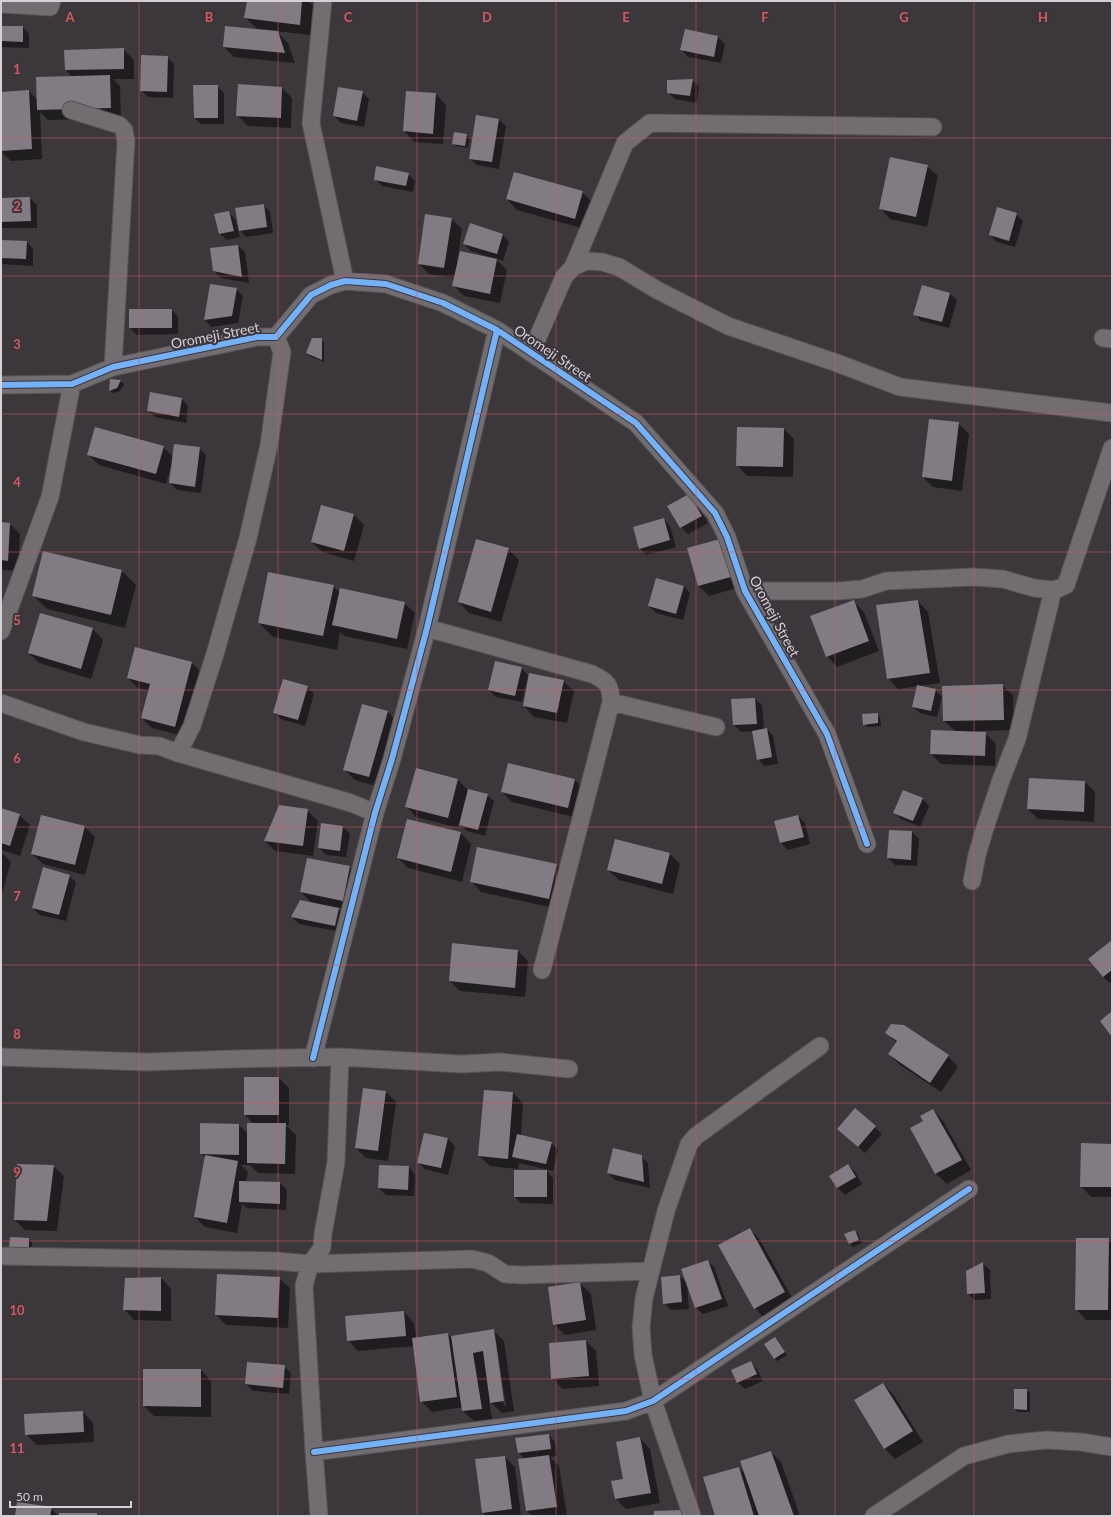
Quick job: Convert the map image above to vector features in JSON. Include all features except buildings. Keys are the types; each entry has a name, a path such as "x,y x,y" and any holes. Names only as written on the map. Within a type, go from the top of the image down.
{"street":[{"path":"1,4 50,7 52,1"},
{"path":"323,1 311,123 344,281"},
{"path":"71,110 119,124 124,130 126,141 113,367"},
{"path":"532,353 564,277 573,267 625,143 650,123 933,127"},
{"path":"573,267 587,261 602,262 619,267 657,290 728,326 837,362 900,387 1112,413"},
{"name":"Oromeji Street","path":"1,385 72,384 113,367 256,337 276,337 310,295 331,285 344,281 386,284 444,303 497,330 636,423 715,513 727,537 745,591 827,734 867,844"},
{"path":"314,1058 375,813 392,759 427,628 497,330"},
{"path":"178,753 192,726 215,654 248,538 268,445 282,352 276,337"},
{"path":"1,632 50,496 72,384"},
{"path":"745,591 838,591 862,589 886,581 973,577 1003,579 1034,588 1053,590 1060,588 1066,584 1112,448"},
{"path":"972,881 977,855 984,831 1001,780 1017,739 1053,590"},
{"path":"427,628 592,674 604,680 611,691 611,702 542,970"},
{"path":"611,702 716,727"},
{"path":"1,703 84,732 140,745 159,746 178,753 351,803 375,813"},
{"path":"692,1516 653,1401 642,1355 641,1328 644,1298 666,1211 689,1144 700,1133 820,1046"},
{"path":"1,1057 147,1062 340,1057 461,1064 500,1062 569,1069"},
{"path":"319,1516 304,1286 310,1264 322,1248 323,1234 336,1162 340,1057"},
{"path":"314,1452 626,1411 653,1401 969,1189"},
{"path":"1,1256 277,1261 310,1264 472,1259 488,1263 505,1274 522,1275 651,1271"},
{"path":"874,1516 964,1456 1008,1444 1046,1440 1081,1442 1112,1447"}],"cycle path":[{"path":"1,385 72,384 113,367 257,337 276,337 311,295 331,285 345,281 386,284 443,303 497,330 636,423 715,513 727,537 745,591 827,734 867,844"},
{"path":"313,1058 375,813 392,759 427,628 497,330"},
{"path":"314,1452 626,1411 653,1401 969,1189"}]}
